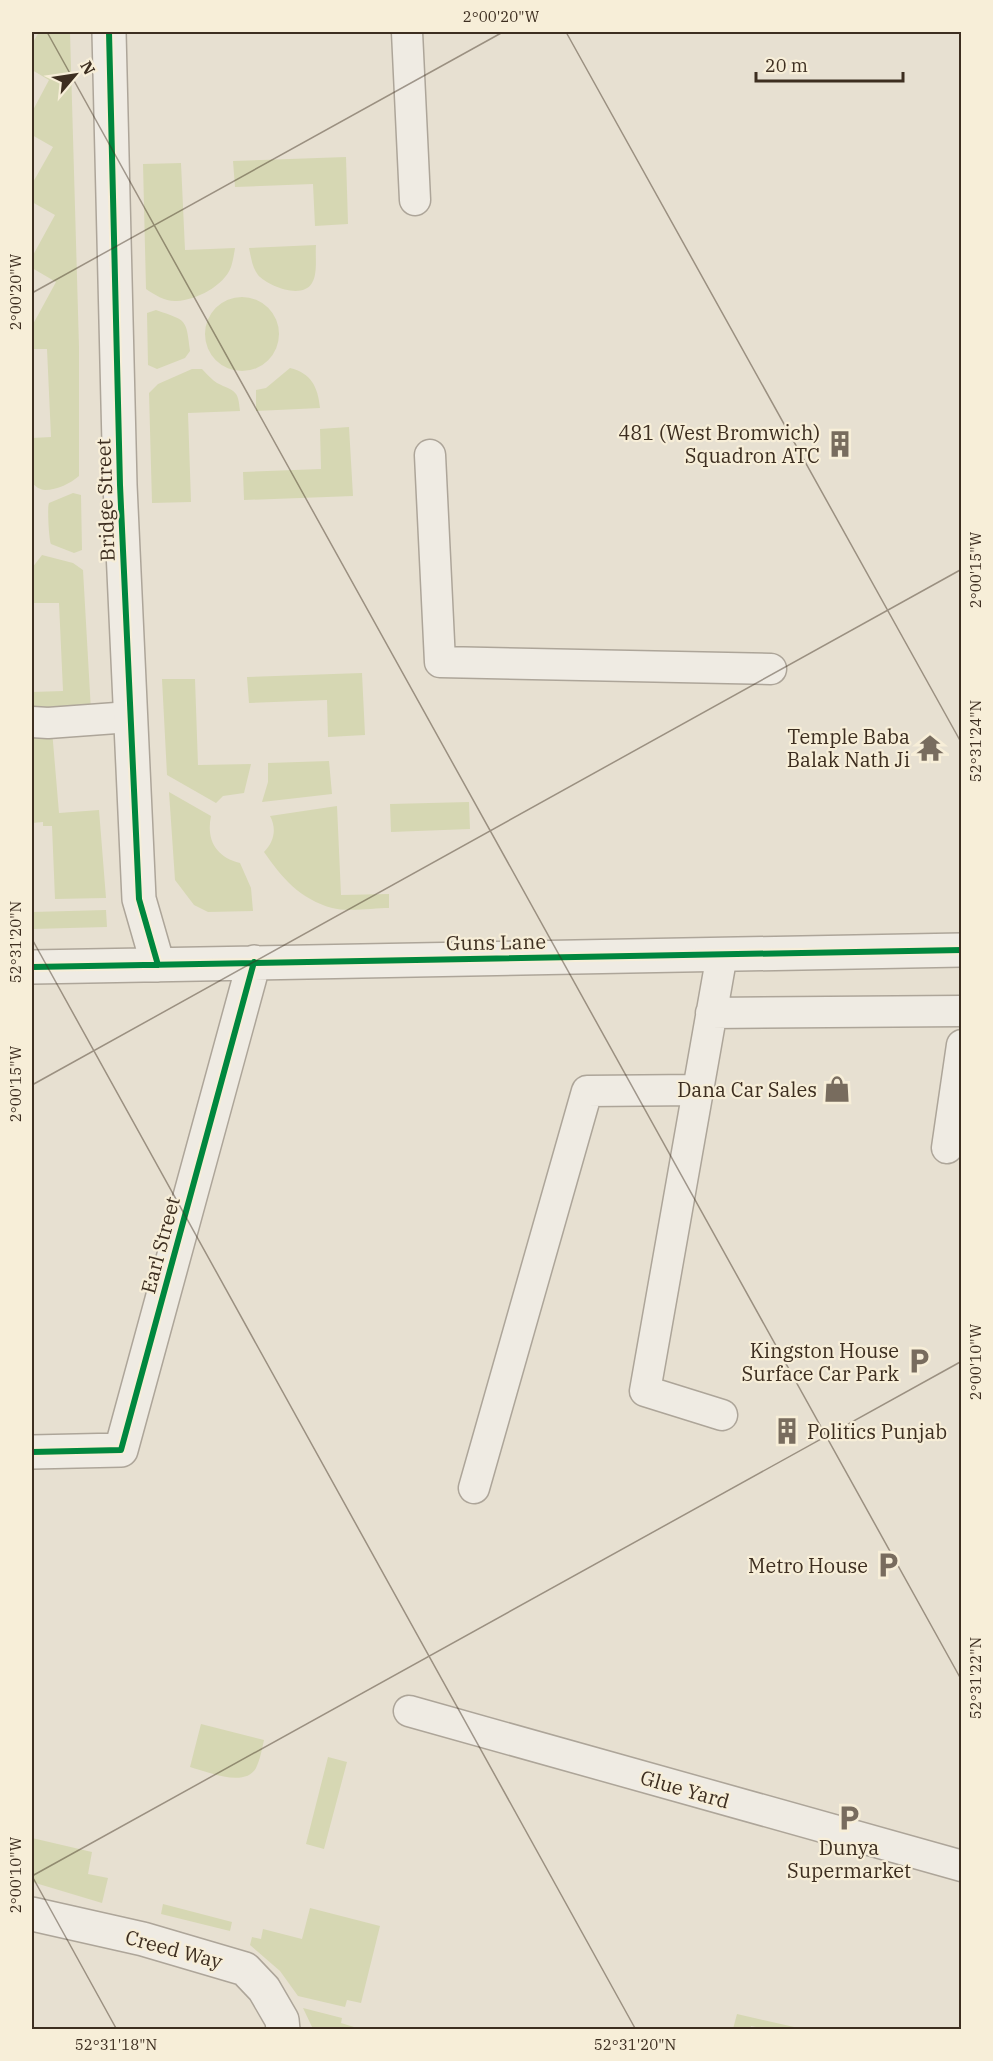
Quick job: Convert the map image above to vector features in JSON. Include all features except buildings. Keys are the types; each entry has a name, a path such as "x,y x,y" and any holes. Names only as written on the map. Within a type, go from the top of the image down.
{"street":[{"name":"Bridge Street","path":"109,32 120,486 139,899 158,965"},
{"name":"Guns Lane","path":"32,967 962,950"},
{"name":"Earl Street","path":"32,1452 121,1450 254,962"},
{"name":"Creed Way","path":"32,1914 143,1939 245,1969 264,1989 282,2020 283,2030"}],"lane":[{"path":"407,32 416,200"},
{"path":"430,455 440,662 771,669"},
{"path":"32,722 48,723 130,717"},
{"path":"722,954 645,1391 722,1415"},
{"path":"711,1013 962,1011"},
{"path":"947,1148 961,1055"},
{"path":"474,1488 587,1092 698,1090"},
{"name":"Glue Yard","path":"408,1711 962,1866"}],"green space":[{"path":"39,32 70,32 79,347 79,476 63,486 45,490 39,489 32,483 32,438 51,437 47,349 32,349 32,326 56,282 32,268 32,257 55,215 32,202 32,184 53,147 32,135 32,112 49,80 32,70 32,44"},
{"path":"346,157 348,224 315,226 313,184 235,187 233,161"},
{"path":"181,163 185,250 235,248 231,267 216,286 201,295 173,301 161,298 146,289 143,164"},
{"path":"316,245 316,269 312,283 307,288 293,291 277,287 258,275 249,248"},
{"path":"242,297 256,300 268,308 276,320 279,334 276,348 268,360 256,368 242,371 228,368 216,360 208,348 205,334 208,320 216,308 228,300"},
{"path":"156,310 174,316 183,322 186,326 190,351 185,358 157,369 148,365 147,313"},
{"path":"290,368 303,373 312,382 320,408 256,411 256,390 266,388"},
{"path":"192,369 202,369 215,382 232,390 237,395 240,411 188,413 191,502 152,503 149,393 158,384"},
{"path":"349,427 353,496 244,500 243,472 321,469 320,429"},
{"path":"73,493 81,495 82,550 74,553 51,544 48,517 49,503"},
{"path":"42,555 73,563 83,570 91,711 32,706 32,692 63,691 59,603 32,603 32,568"},
{"path":"362,673 365,735 328,737 327,700 249,703 247,677"},
{"path":"162,679 195,679 198,765 251,764 244,793 223,796 216,803 167,775"},
{"path":"52,730 59,813 99,810 106,898 55,899 52,826 43,826 43,822 32,823 32,731"},
{"path":"329,761 332,794 262,802 268,782 268,763"},
{"path":"169,792 211,816 212,840 219,852 240,863 251,888 253,911 208,912 194,905 175,880"},
{"path":"469,802 470,829 391,832 390,804"},
{"path":"337,806 341,895 389,894 389,908 345,910 321,904 293,886 264,852 273,835 270,816"},
{"path":"106,910 107,927 32,929 32,912"},
{"path":"201,1724 264,1740 256,1768 251,1774 244,1777 226,1777 190,1767"},
{"path":"328,1757 347,1762 324,1849 306,1844"},
{"path":"32,1838 92,1852 88,1874 108,1878 102,1903 32,1882"},
{"path":"163,1904 232,1922 230,1931 161,1914"},
{"path":"310,1908 380,1926 361,2003 347,2000 345,2007 298,1996 280,1971 250,1945 252,1937 261,1939 263,1929 302,1939"},
{"path":"303,2008 342,2018 341,2023 354,2027 353,2029 313,2029"},
{"path":"737,2014 803,2029 767,2029 751,2026 750,2029 733,2029"}],"cycle path":[{"path":"109,32 120,485 139,899 158,965"},
{"path":"32,967 962,950"},
{"path":"32,1452 121,1450 254,962"}],"place":[{"name":"481 (West Bromwich) Squadron ATC","path":"840,444"},
{"name":"Temple Baba Balak Nath Ji","path":"930,748"},
{"name":"Dana Car Sales","path":"837,1089"},
{"name":"Kingston House Surface Car Park","path":"919,1361"},
{"name":"Politics Punjab","path":"787,1431"},
{"name":"Metro House","path":"888,1565"},
{"name":"Dunya Supermarket","path":"849,1818"}]}
